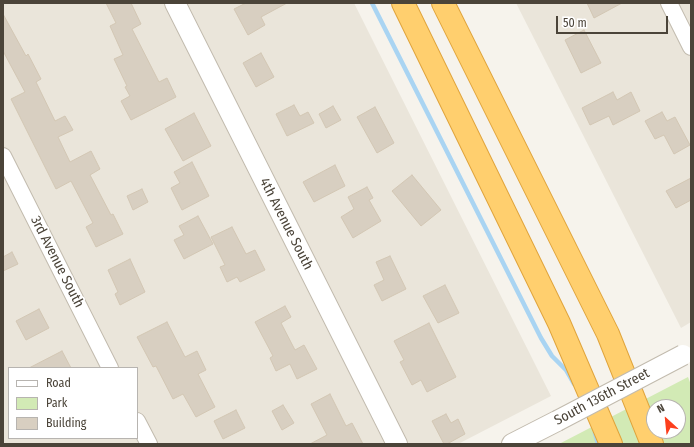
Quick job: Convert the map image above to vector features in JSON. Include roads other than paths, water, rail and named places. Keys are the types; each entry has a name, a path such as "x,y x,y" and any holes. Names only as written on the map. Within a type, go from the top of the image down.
{"highway":[{"path":"403,3 559,323 611,444"},
{"path":"443,3 608,334 652,444"}],"street":[{"name":"4th Avenue South","path":"174,3 397,444"},
{"path":"669,3 691,47"},
{"name":"3rd Avenue South","path":"3,156 109,367"},
{"name":"South 136th Street","path":"512,444 687,353"},
{"path":"138,423 149,444"}],"waterway":[{"path":"372,3 541,338 552,356 566,370 574,384"},
{"path":"595,433 598,444"}]}
